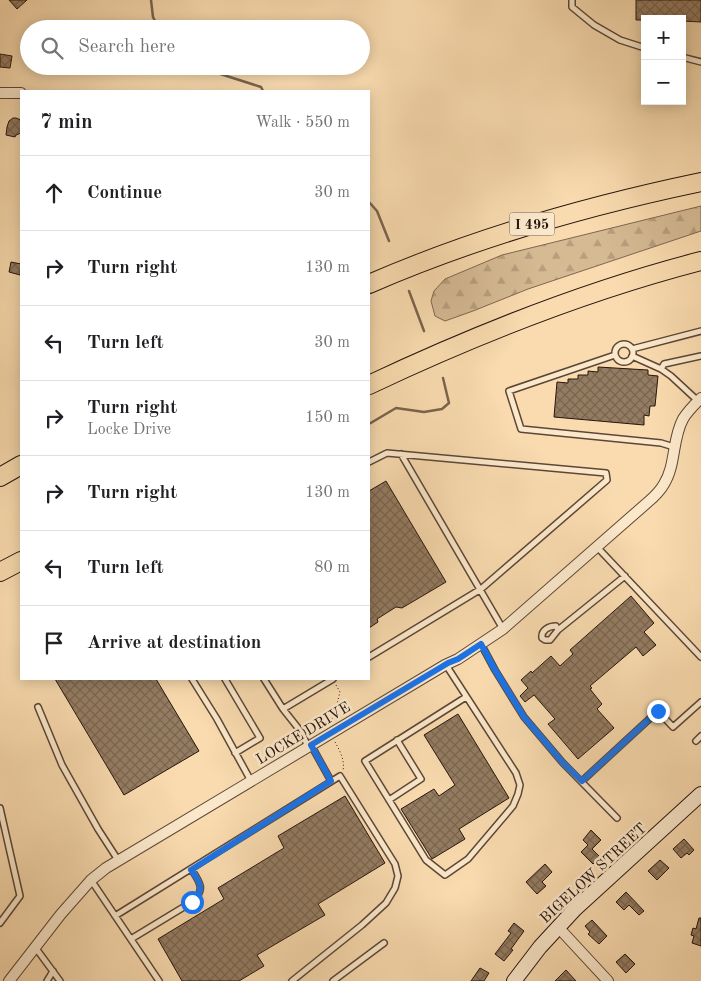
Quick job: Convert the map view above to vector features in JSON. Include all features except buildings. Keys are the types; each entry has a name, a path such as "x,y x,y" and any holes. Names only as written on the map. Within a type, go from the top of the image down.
{"highway":[{"name":"I 495","path":"370,284 436,256 511,230 594,206 701,182"},
{"path":"370,386 442,351 532,314 614,286 701,261"},
{"path":"0,477 20,466"},
{"path":"0,572 20,562"}],"street":[{"path":"0,93 20,93"},
{"name":"LOCKE DRIVE","path":"9,981 61,914 99,873 445,665 458,659 503,629 648,502 664,484 684,418 700,399"},
{"name":"BIGELOW STREET","path":"514,981 540,947 576,909 701,794"},
{"path":"558,927 608,981"}],"lane":[{"path":"572,0 572,7 594,25 620,40 641,47"},
{"path":"686,58 701,62"},
{"path":"632,349 701,331"},
{"path":"626,344 632,349 630,360 618,361 615,355 616,349 620,345 626,344"},
{"path":"615,355 509,391 522,429 661,442 674,447"},
{"path":"632,356 662,369 700,399"},
{"path":"662,369 664,364 701,356"},
{"path":"370,461 386,453 401,454 606,473 607,480 481,589 370,656"},
{"path":"401,454 503,629"},
{"path":"597,547 701,657"},
{"path":"558,630 624,576"},
{"path":"481,644 524,717 563,763 616,818"},
{"path":"445,665 516,773 520,785 513,806 468,859 445,875 426,860 365,761 466,697"},
{"path":"193,680 217,719 251,781"},
{"path":"226,680 260,738 236,752"},
{"path":"265,680 283,709 302,733 331,781"},
{"path":"283,709 331,680"},
{"path":"582,781 658,711 673,727 701,702"},
{"path":"38,707 62,765 118,860"},
{"path":"696,741 701,736"},
{"path":"389,800 421,779 397,740"},
{"path":"115,916 340,776 395,864 398,876 396,888 386,902 362,926 292,981"},
{"path":"0,808 20,896 0,922"},
{"path":"131,939 198,897 201,886 191,870"},
{"path":"91,880 159,981"},
{"path":"333,981 384,943"},
{"path":"35,946 60,981"},
{"path":"47,981 53,970"}],"path":[{"path":"332,719 340,692 336,685"},
{"path":"334,742 341,753 344,765 343,773 340,776"}],"green space":[{"path":"701,206 701,231 528,289 445,321 435,316 431,301 434,291 445,279 502,255"}],"waterway":[{"path":"151,0 154,20"},
{"path":"224,75 261,87 262,90"},
{"path":"370,203 377,211 389,241"},
{"path":"409,291 424,331"},
{"path":"370,423 396,408 424,412 442,409 449,403 443,378"}],"route":[{"path":"192,902 198,897 201,886 191,870 331,781 311,745 481,644 524,717 563,763 582,781 658,711"}]}
